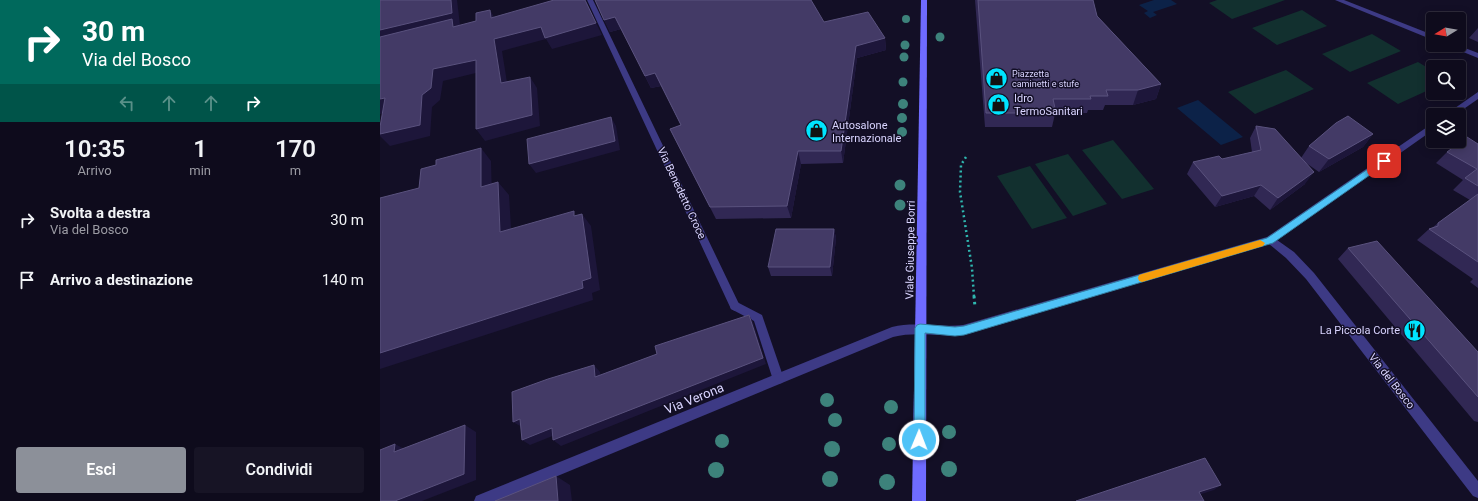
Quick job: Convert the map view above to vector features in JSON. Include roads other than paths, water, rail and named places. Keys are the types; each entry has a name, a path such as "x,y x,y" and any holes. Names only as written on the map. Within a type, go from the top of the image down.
{"main road":[{"name":"Viale Giuseppe Borri","path":"918,501 923,204 924,0"}],"street":[{"name":"Via Benedetto Croce","path":"590,0 735,306 758,318 778,378"},
{"path":"1338,0 1426,35"},
{"path":"1466,51 1478,56"},
{"path":"1459,108 1478,95"},
{"path":"920,328 955,332 964,330 1270,240 1426,131"},
{"name":"Via del Bosco","path":"1270,240 1290,255 1310,276 1477,489"},
{"name":"Via Verona","path":"481,501 892,332 909,328 920,328"}],"water":[{"path":"1154,0 1171,0 1177,4 1153,12 1157,15 1150,18 1144,13 1148,11 1139,5"},
{"path":"1198,100 1243,137 1221,145 1177,108"}],"place":[{"name":"Piazzetta caminetti e stufe","path":"997,79"},
{"name":"Idro TermoSanitari","path":"999,104"},
{"name":"Autosalone Internazionale","path":"816,131"},
{"name":"La Piccola Corte","path":"1415,330"}]}
